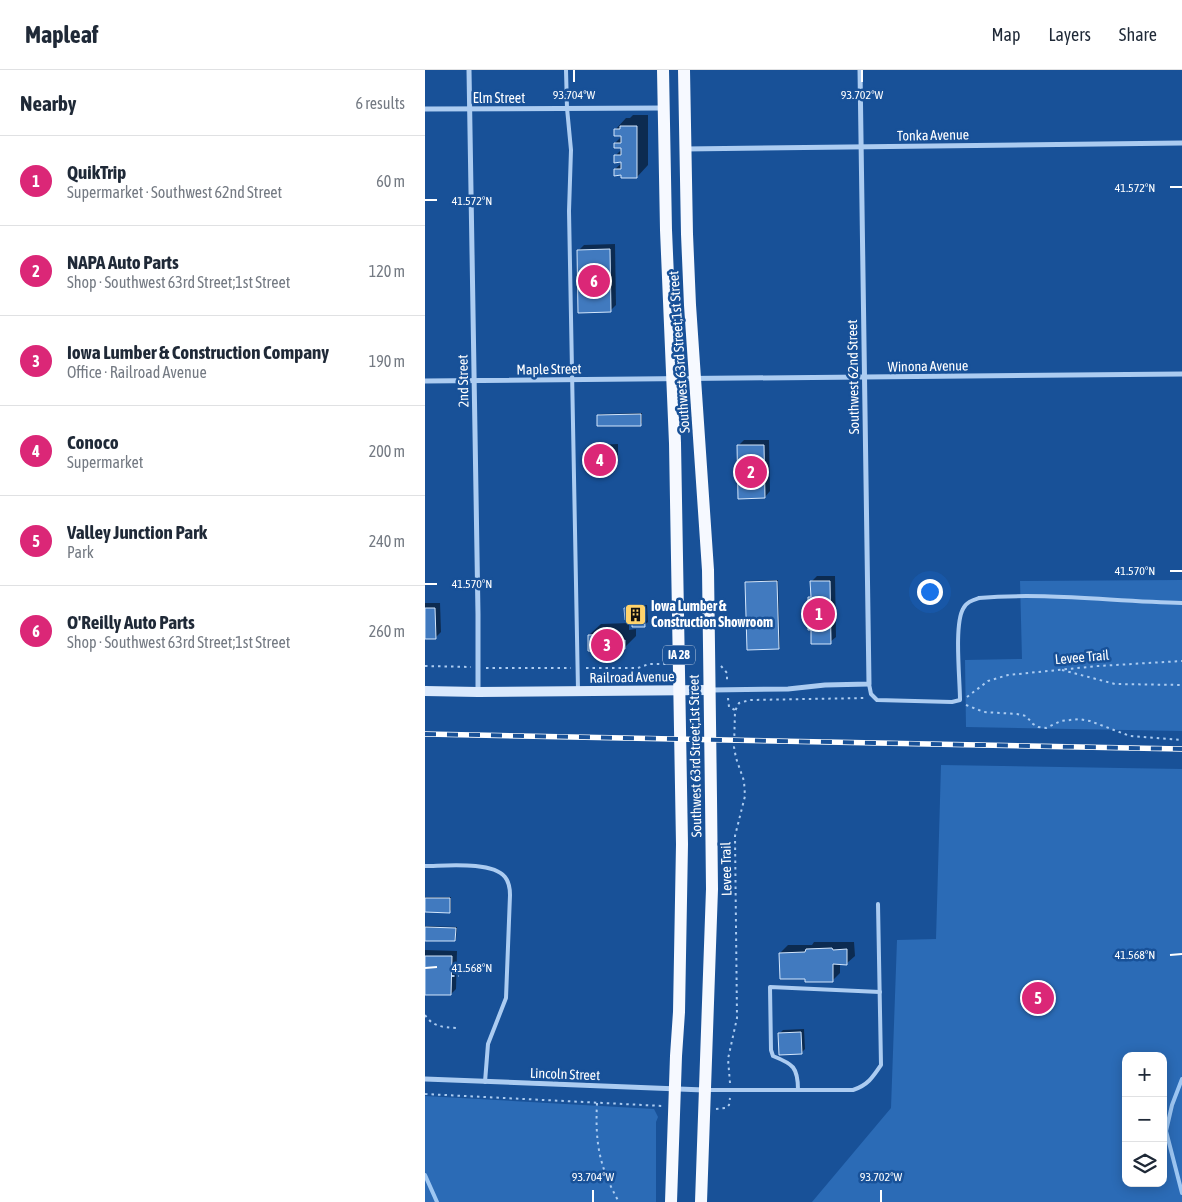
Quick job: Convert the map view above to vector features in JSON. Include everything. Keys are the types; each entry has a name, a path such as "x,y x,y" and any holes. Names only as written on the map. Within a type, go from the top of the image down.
{"main road":[{"name":"Southwest 63rd Street;1st Street","path":"663,70 666,230 673,379 680,690 682,925 671,1202"},
{"name":"Southwest 63rd Street;1st Street","path":"684,70 689,287 708,570 712,889 701,1202"},
{"name":"Railroad Avenue","path":"425,691 709,690"}],"street":[{"name":"2nd Street","path":"469,70 478,692"},
{"name":"Southwest 62nd Street","path":"860,70 869,684"},
{"name":"Elm Street","path":"425,109 664,108"},
{"name":"Tonka Avenue","path":"685,149 1182,144"},
{"name":"Winona Avenue","path":"673,379 1182,374"},
{"name":"Maple Street","path":"425,381 673,379"},
{"name":"Railroad Avenue","path":"709,690 788,689 835,684 869,684"},
{"name":"Lincoln Street","path":"425,1079 705,1090"}],"lane":[{"path":"566,70 571,150 569,212 578,691"},
{"path":"869,684 873,699 885,702 952,702 960,700 958,648 961,616 963,608 969,602 979,598 1057,597 1182,603"},
{"path":"425,866 495,869 505,876 509,884 506,998 488,1044 485,1082"},
{"path":"705,1090 853,1090 864,1086 871,1080 881,1065 878,904"},
{"path":"799,1090 796,1069 773,1056 771,1050 770,987 880,992"}],"path":[{"name":"Levee Trail","path":"960,700 981,685 995,678 1016,674 1122,664 1182,661"},
{"path":"720,664 727,674"},
{"path":"425,666 468,667"},
{"path":"1059,670 1115,684 1182,685"},
{"path":"728,699 729,707 735,710 739,703 750,700 873,699"},
{"path":"952,702 984,712 1026,716 1033,724 1039,727 1046,728 1061,721 1079,719 1090,721 1130,736 1182,740"},
{"name":"Levee Trail","path":"730,1081 728,1059 737,1018 735,836 745,796 744,781 735,753 735,710"},
{"path":"452,976 459,976"},
{"path":"425,1015 433,1024 439,1027 456,1028"},
{"path":"425,1094 651,1106"},
{"path":"717,1109 726,1108 730,1101"},
{"path":"597,1103 597,1142 600,1157 611,1187 619,1202"}],"shaded area":[{"path":"1182,580 1182,731 966,727 965,660 1022,659 1020,581"},
{"path":"941,765 1182,769 1182,1202 812,1202 891,1108 897,940 936,939"},
{"path":"425,1096 654,1109 658,1117 656,1122 656,1202 425,1202"}],"building":[{"path":"620,126 637,126 637,178 621,178 621,175 614,176 614,169 621,169 621,162 614,163 614,155 621,155 621,148 614,148 614,143 621,143 621,136 614,136 614,129 620,129"},
{"path":"610,249 611,312 578,313 577,250"},
{"path":"641,414 641,426 597,426 597,415"},
{"path":"737,445 764,445 765,498 738,499"},
{"path":"587,450 612,450 613,470 587,471"},
{"path":"777,581 779,649 747,650 745,582"},
{"path":"810,581 830,581 831,644 811,644 811,630 808,630 808,597 811,597"},
{"path":"425,608 435,608 436,639 425,639"},
{"name":"Iowa Lumber & Construction Showroom","path":"624,608 644,608 645,627 632,627 632,620 625,620"},
{"path":"618,634 618,641 625,640 625,649 618,649 618,653 588,651 588,635"},
{"path":"425,898 450,898 450,913 425,912"},
{"path":"425,927 456,928 455,941 425,941"},
{"path":"832,948 833,950 847,949 847,965 833,964 833,982 805,982 805,979 780,979 779,953"},
{"path":"425,956 452,956 451,995 425,995"},
{"path":"801,1032 802,1054 779,1055 778,1033"}],"waterway":[{"path":"1182,1079 1172,1105 1166,1131 1182,1193"},
{"path":"425,1175 437,1202"}],"railway":[{"path":"425,734 1182,749"}],"place":[{"name":"O'Reilly Auto Parts","path":"594,281"},
{"name":"Conoco","path":"600,460"},
{"name":"NAPA Auto Parts","path":"751,472"},
{"name":"Iowa Lumber & Construction Showroom","path":"635,614"},
{"name":"QuikTrip","path":"819,614"},
{"name":"Iowa Lumber & Construction Company","path":"607,645"},
{"name":"Valley Junction Park","path":"1038,998"}]}
